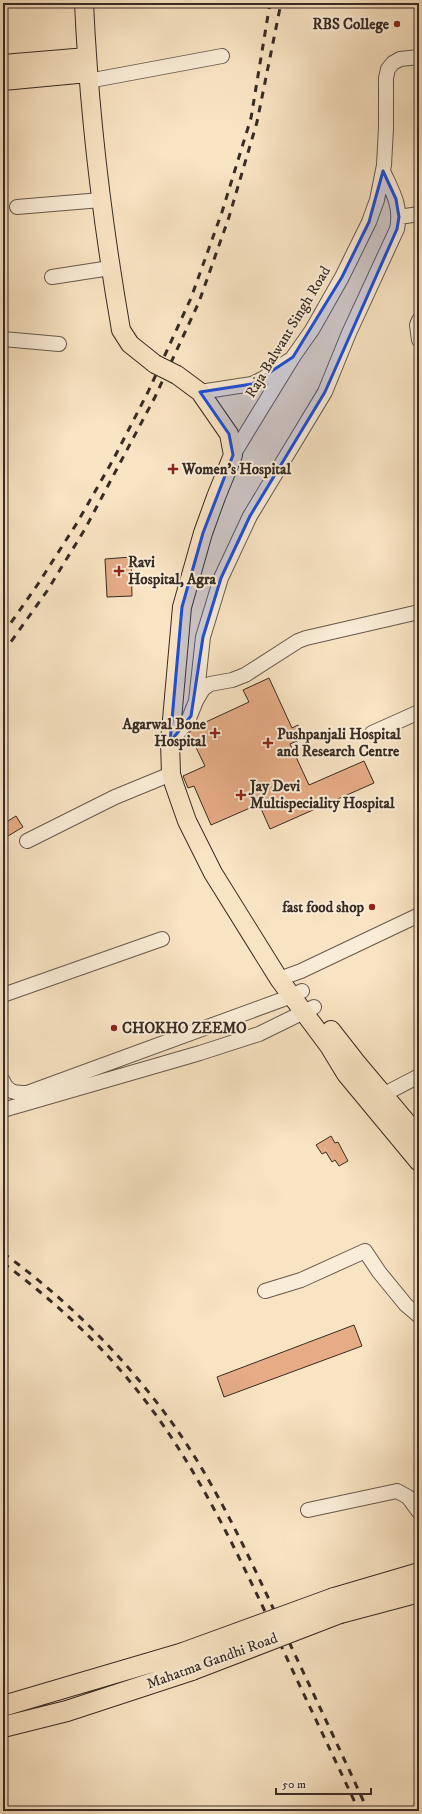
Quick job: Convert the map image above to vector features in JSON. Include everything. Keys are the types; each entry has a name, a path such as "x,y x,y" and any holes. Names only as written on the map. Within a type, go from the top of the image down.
{"highway":[{"name":"Mahatma Gandhi Road","path":"3,1727 67,1711 187,1661 336,1606 419,1573"},
{"name":"Mahatma Gandhi Road","path":"336,1606 419,1592"},
{"name":"Mahatma Gandhi Road","path":"3,1706 187,1661"}],"main road":[{"path":"84,3 88,70 101,200 110,268 121,330 130,344 155,364 177,375 200,392 229,434 233,455 205,526 182,607 170,742 171,774 187,821 213,873 280,973 309,1010 356,1062 376,1098 417,1150"},
{"path":"3,64 88,70"},
{"path":"3,81 88,70"}],"street":[{"path":"88,70 222,56"},
{"name":"Raja Balwant Singh Road","path":"233,455 293,357 312,330 338,284 369,222 376,200 382,170 386,128 386,78 388,69 393,62 400,59 419,56"},
{"path":"196,701 203,637 221,578 250,516 325,392 349,333 397,229 400,217 396,200 382,170"},
{"path":"17,207 101,200"},
{"path":"400,217 419,214"},
{"path":"52,277 110,268"},
{"path":"419,320 419,340"},
{"path":"3,339 59,344"},
{"path":"200,392 252,384 264,378 293,357"},
{"path":"170,742 188,721 196,701 203,689 210,684 232,680 245,675 298,641 306,638 419,612"},
{"path":"372,733 419,712"},
{"path":"27,841 115,797 171,774"},
{"path":"280,973 419,915"},
{"path":"3,995 162,939"},
{"path":"5,1087 16,1093 27,1093 297,994"},
{"path":"3,1110 251,1036 309,1010"},
{"path":"376,1098 419,1076"},
{"path":"264,1292 301,1280 365,1251 379,1272 406,1305 419,1316"},
{"path":"308,1510 397,1490 408,1497 419,1512"}],"highlighted area":[{"path":"383,171 396,199 399,217 397,229 325,392 250,516 221,578 203,637 191,716 170,742 182,607 203,533 233,455 229,434 200,392 252,384 293,357 342,277 369,222"}],"building":[{"path":"131,557 132,596 107,597 105,559"},
{"path":"269,678 292,728 298,725 304,738 290,744 309,785 364,761 374,783 270,829 259,804 211,825 194,786 188,788 183,776 205,766 189,733 193,728 249,702 243,690"},
{"path":"16,816 23,827 3,839 3,824"},
{"path":"331,1136 335,1143 338,1142 348,1161 339,1166 335,1160 332,1162 326,1152 322,1154 316,1145"},
{"path":"354,1325 362,1346 224,1397 217,1377"}],"railway":[{"path":"3,634 38,584 77,523 113,460 148,392 191,298 222,212 251,118 270,3"},
{"path":"3,653 47,591 85,529 155,397 199,302 229,217 257,122 281,3"},
{"path":"3,1253 50,1290 114,1351 152,1396 185,1442 213,1488 262,1584 368,1811"},
{"path":"3,1263 60,1309 113,1361 144,1399 181,1452 229,1537 359,1811"}],"place":[{"name":"RBS College","path":"397,24"},
{"name":"Women's Hospital","path":"173,469"},
{"name":"Ravi Hospital, Agra","path":"119,571"},
{"name":"Agarwal Bone Hospital","path":"215,733"},
{"name":"Pushpanjali Hospital and Research Centre","path":"268,743"},
{"name":"Jay Devi Multispeciality Hospital","path":"241,795"},
{"name":"fast food shop","path":"372,907"},
{"name":"CHOKHO ZEEMO","path":"114,1028"}]}
